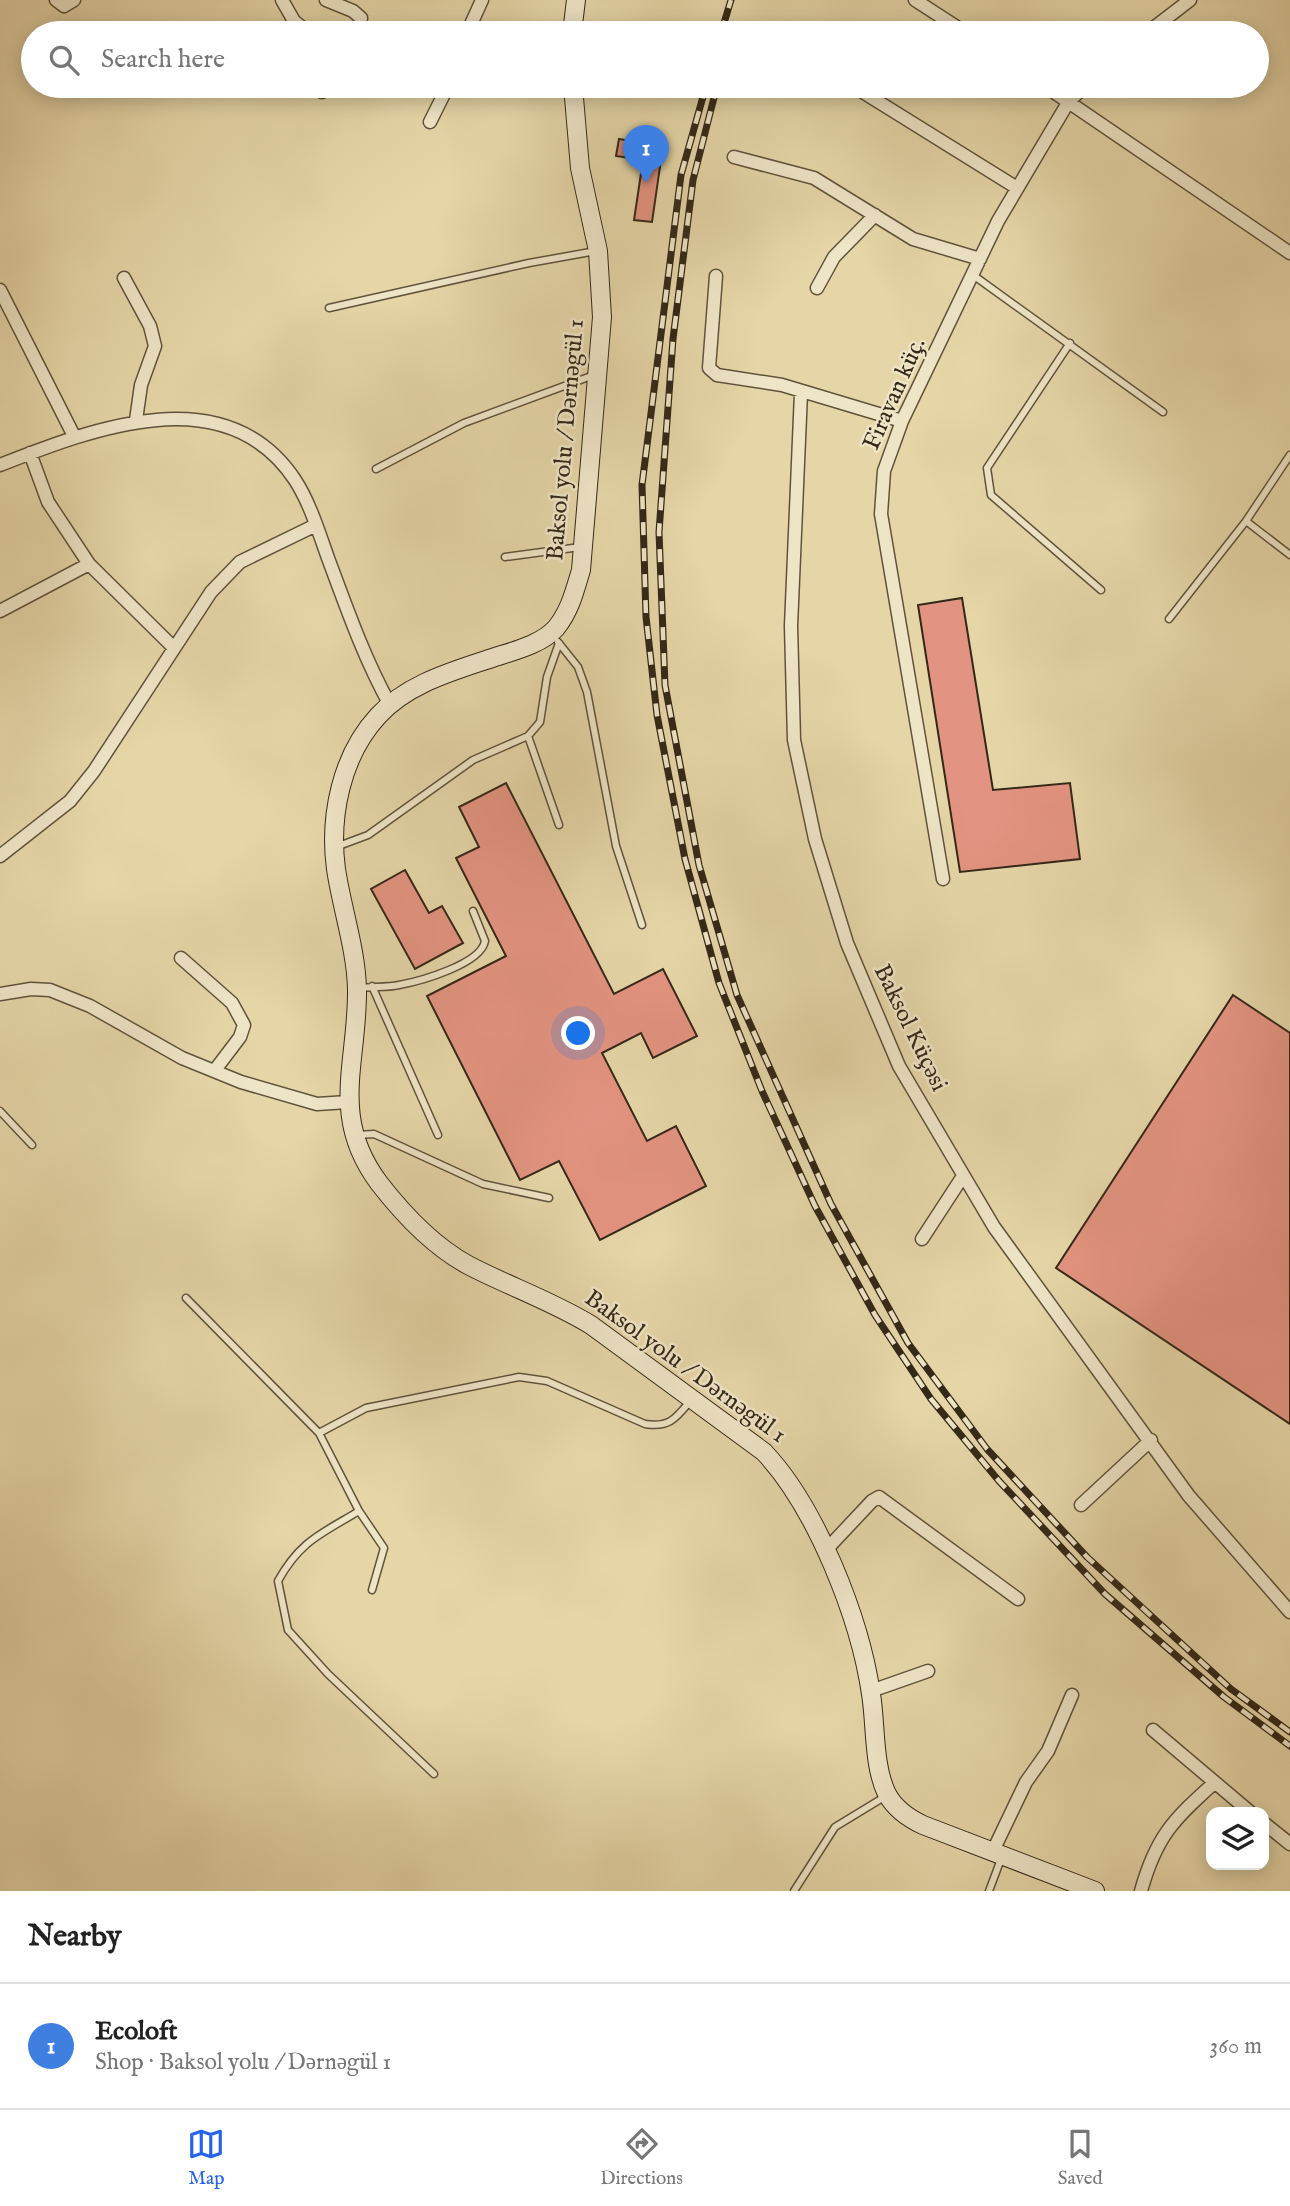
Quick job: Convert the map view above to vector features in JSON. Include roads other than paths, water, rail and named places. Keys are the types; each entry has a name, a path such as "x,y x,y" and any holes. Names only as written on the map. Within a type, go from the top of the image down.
{"main road":[{"path":"573,21 576,0"},
{"name":"Baksol yolu / Dərnəgül 1","path":"574,98 580,168 598,251 602,317 585,546 573,597 556,637 443,674 390,705 364,732 346,770 336,808 334,848 365,987 348,1102 354,1136 360,1154 378,1182 400,1209 450,1254 566,1310 627,1350 692,1398 764,1452 782,1470 808,1512 849,1610 871,1691 880,1768 888,1795"},
{"path":"888,1795 909,1818 997,1855 1096,1891"}],"street":[{"path":"56,0 64,6 75,0"},
{"path":"282,0 294,21"},
{"path":"326,0 353,11 361,18 360,21"},
{"path":"472,21 482,0"},
{"path":"915,0 947,21"},
{"path":"1165,21 1190,0"},
{"path":"430,122 442,98"},
{"path":"872,98 1017,188"},
{"path":"1063,98 1290,253"},
{"name":"Firavan küç.","path":"943,879 881,514 884,471 902,421 980,259 1017,188 1073,98"},
{"path":"734,157 814,178 926,245 942,246 980,259"},
{"path":"817,288 834,257 875,215"},
{"path":"716,276 709,368 717,375 782,385 801,393 902,421"},
{"path":"124,278 150,326 155,346 141,385 136,420"},
{"path":"0,290 75,436"},
{"name":"Baksol Küçəsi","path":"801,393 791,625 794,740 815,839 847,943 900,1066 963,1176 1023,1271 1151,1440 1189,1496 1290,1612"},
{"path":"0,465 75,436 136,420 213,421 250,436 295,480 316,525 364,656 390,705"},
{"path":"30,453 48,502 89,564 173,647"},
{"path":"0,856 70,801 94,771 211,592 240,562 316,525"},
{"path":"0,611 89,564"},
{"path":"181,958 232,1003 244,1025 240,1037 215,1070"},
{"path":"0,994 31,989 50,990 71,996 182,1058 241,1082 317,1104 348,1102"},
{"path":"922,1239 963,1176"},
{"path":"1081,1505 1151,1440"},
{"path":"825,1551 872,1501 879,1497 1018,1599"},
{"path":"871,1691 928,1671"},
{"path":"997,1855 1026,1782 1048,1751 1072,1695"},
{"path":"1153,1730 1213,1784 1243,1807"},
{"path":"1141,1891 1160,1839 1173,1820 1213,1784"},
{"path":"1269,1827 1290,1844"}],"lane":[{"path":"329,308 528,263 598,251"},
{"path":"972,275 1163,412"},
{"path":"1070,343 987,468 991,495 1101,590"},
{"path":"376,469 464,423 599,373"},
{"path":"1169,619 1246,521 1290,455"},
{"path":"1246,521 1290,555"},
{"path":"505,557 585,546"},
{"path":"334,848 368,835 473,760 528,736 540,722 556,637"},
{"path":"556,637 578,667 587,692 615,846 642,925"},
{"path":"528,736 559,825"},
{"path":"438,1135 365,987 405,984 471,961 481,952 485,941 473,911"},
{"path":"0,1111 32,1145"},
{"path":"354,1136 374,1134 483,1184 549,1198"},
{"path":"186,1298 319,1433 359,1511 384,1548 372,1590"},
{"path":"319,1433 366,1408 519,1377 547,1381 645,1424 662,1427 673,1422 692,1398"},
{"path":"359,1511 313,1539 292,1556 278,1581 288,1630 328,1674 434,1774"},
{"path":"794,1891 835,1827 888,1795"},
{"path":"989,1891 997,1855"}],"railway":[{"path":"725,21 731,0"},
{"path":"703,98 681,175 642,485 646,617 657,715 685,859 719,983 762,1091 815,1206 875,1315 931,1399 999,1481 1105,1594 1224,1697 1290,1746"},
{"path":"714,98 693,180 673,339 659,532 665,685 699,865 737,995 831,1204 908,1343 987,1449 1087,1557 1231,1689 1290,1732"}],"place":[{"name":"Ecoloft","path":"646,183"}]}
